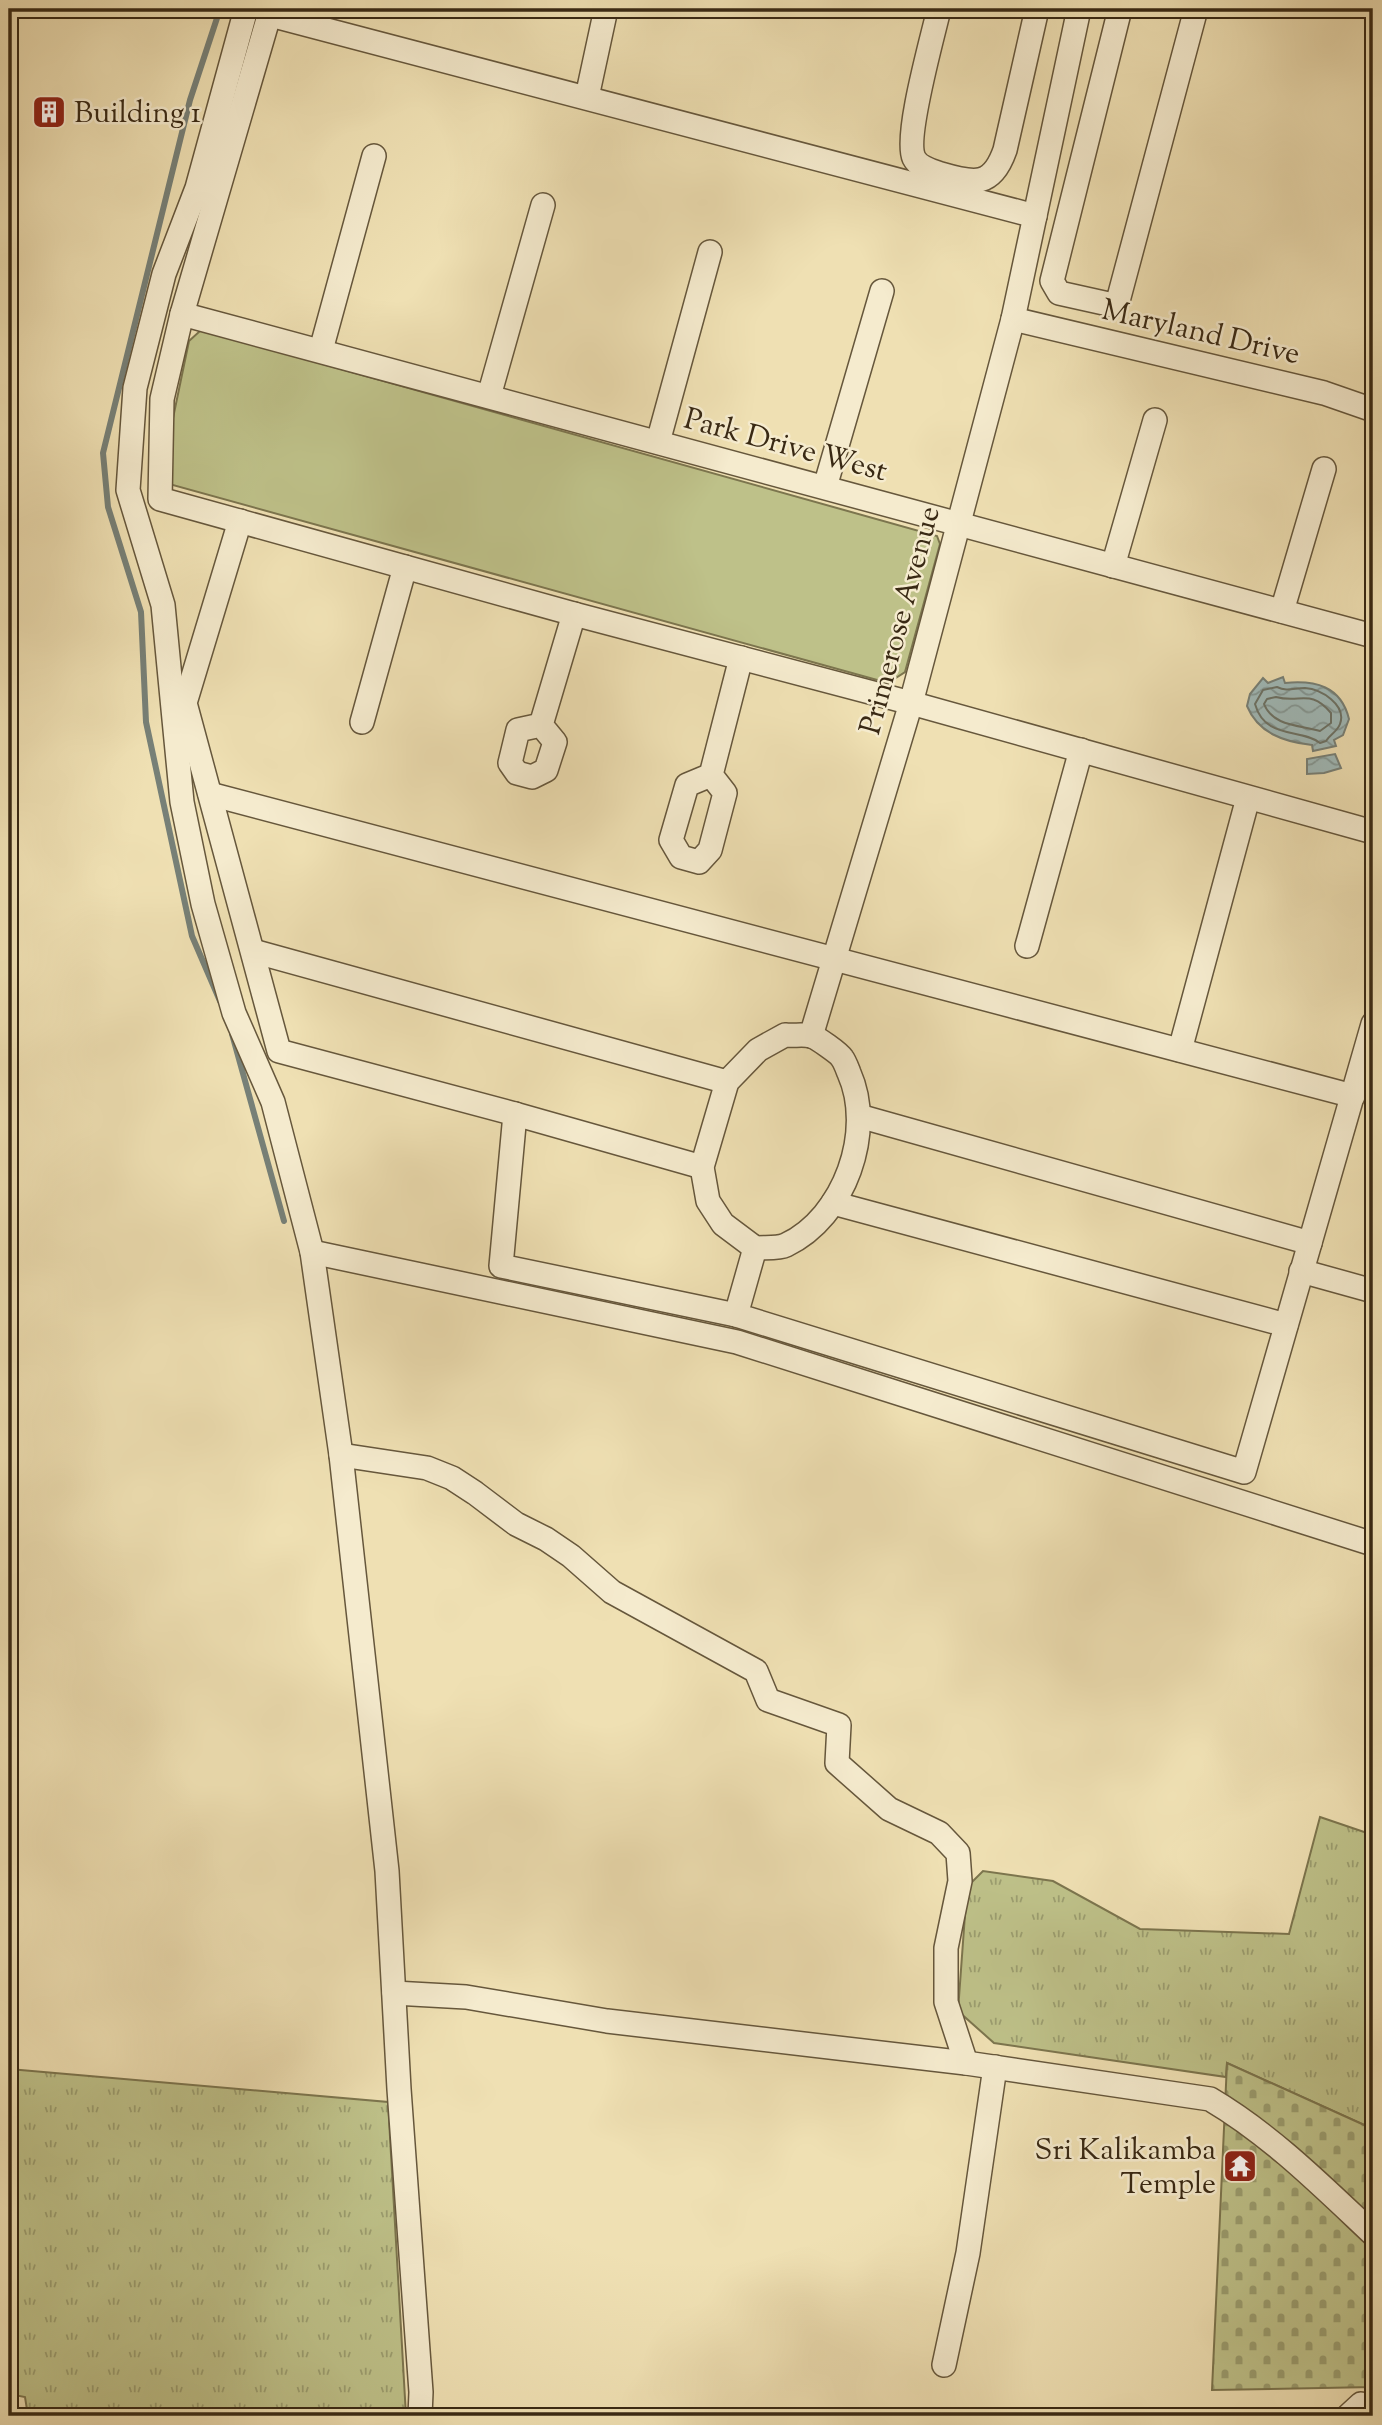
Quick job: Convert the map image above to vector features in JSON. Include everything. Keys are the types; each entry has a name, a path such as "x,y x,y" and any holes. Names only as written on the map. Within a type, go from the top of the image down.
{"street":[{"path":"246,9 197,188 164,274 135,388 128,491 163,605 182,802 203,904 234,1013 273,1102 312,1252 341,1455 387,1871 421,2392 420,2416"},
{"path":"587,97 606,9"},
{"path":"939,9 911,134 914,158 926,170 970,183 989,176 999,168 1037,9"},
{"name":"Primerose Avenue","path":"811,1036 911,703 1013,319 1079,9"},
{"path":"1120,9 1052,281 1059,293 1113,305 1118,301 1196,9"},
{"path":"1035,216 271,12 182,313 162,399 160,499 1373,832"},
{"path":"321,350 374,156"},
{"path":"489,396 544,205"},
{"path":"658,442 710,252"},
{"path":"825,487 882,291"},
{"name":"Park Drive West","path":"182,313 1373,636"},
{"name":"Maryland Drive","path":"1013,319 1324,393 1373,410"},
{"path":"1113,566 1155,420"},
{"path":"1282,611 1324,468"},
{"path":"240,521 186,704 279,1051 702,1167"},
{"path":"362,722 405,567"},
{"path":"541,724 574,614"},
{"path":"710,775 741,658"},
{"path":"1027,946 1081,750"},
{"path":"210,794 1353,1096"},
{"path":"1180,1050 1248,798"},
{"path":"253,951 727,1082"},
{"path":"515,1114 501,1266 736,1315 1244,1472 1373,1024"},
{"path":"785,1035 811,1036 841,1056 855,1087 859,1116 854,1152 846,1179 833,1203 813,1227 784,1246 755,1248 723,1224 708,1201 702,1167 727,1082 758,1050 785,1035"},
{"path":"859,1116 1310,1242"},
{"path":"833,1203 1286,1325"},
{"path":"736,1315 755,1248"},
{"path":"312,1252 737,1342 1373,1544"},
{"path":"1301,1271 1373,1291"},
{"path":"341,1455 426,1468 452,1478 516,1524 546,1539 570,1556 612,1592 756,1671 768,1700 839,1725 837,1763 889,1809 939,1833 958,1853 960,1881 946,1948 946,2002 966,2063"},
{"path":"394,1993 466,1997 607,2021 966,2063 1210,2099 1238,2116 1322,2186 1373,2234"},
{"path":"944,2365 968,2253 995,2067"},
{"path":"1348,2416 1361,2404 1373,2406"}],"green space":[{"path":"201,330 937,536 940,544 905,672 888,683 169,484 162,471 189,341"},
{"path":"1320,1817 1373,1835 1373,2129 1227,2063 1226,2077 994,2043 958,2011 967,1887 983,1871 1053,1881 1140,1929 1289,1934"},
{"path":"1227,2063 1373,2129 1373,2387 1212,2390"},
{"path":"9,2069 388,2102 406,2416 28,2416 25,2397 9,2394"}],"water":[{"path":"1283,677 1285,683 1316,684 1333,692 1340,699 1349,719 1343,735 1334,740 1336,746 1313,751 1312,745 1282,738 1258,723 1247,706 1250,694 1263,678 1268,683"},
{"path":"1335,754 1341,768 1307,774 1307,759"}],"waterway":[{"path":"220,9 190,100 103,453 108,507 141,612 146,722 192,936 220,1001"},
{"path":"232,1034 284,1221"}],"place":[{"name":"Building 1","path":"49,112"},
{"name":"Sri Kalikamba Temple","path":"1240,2166"}]}
